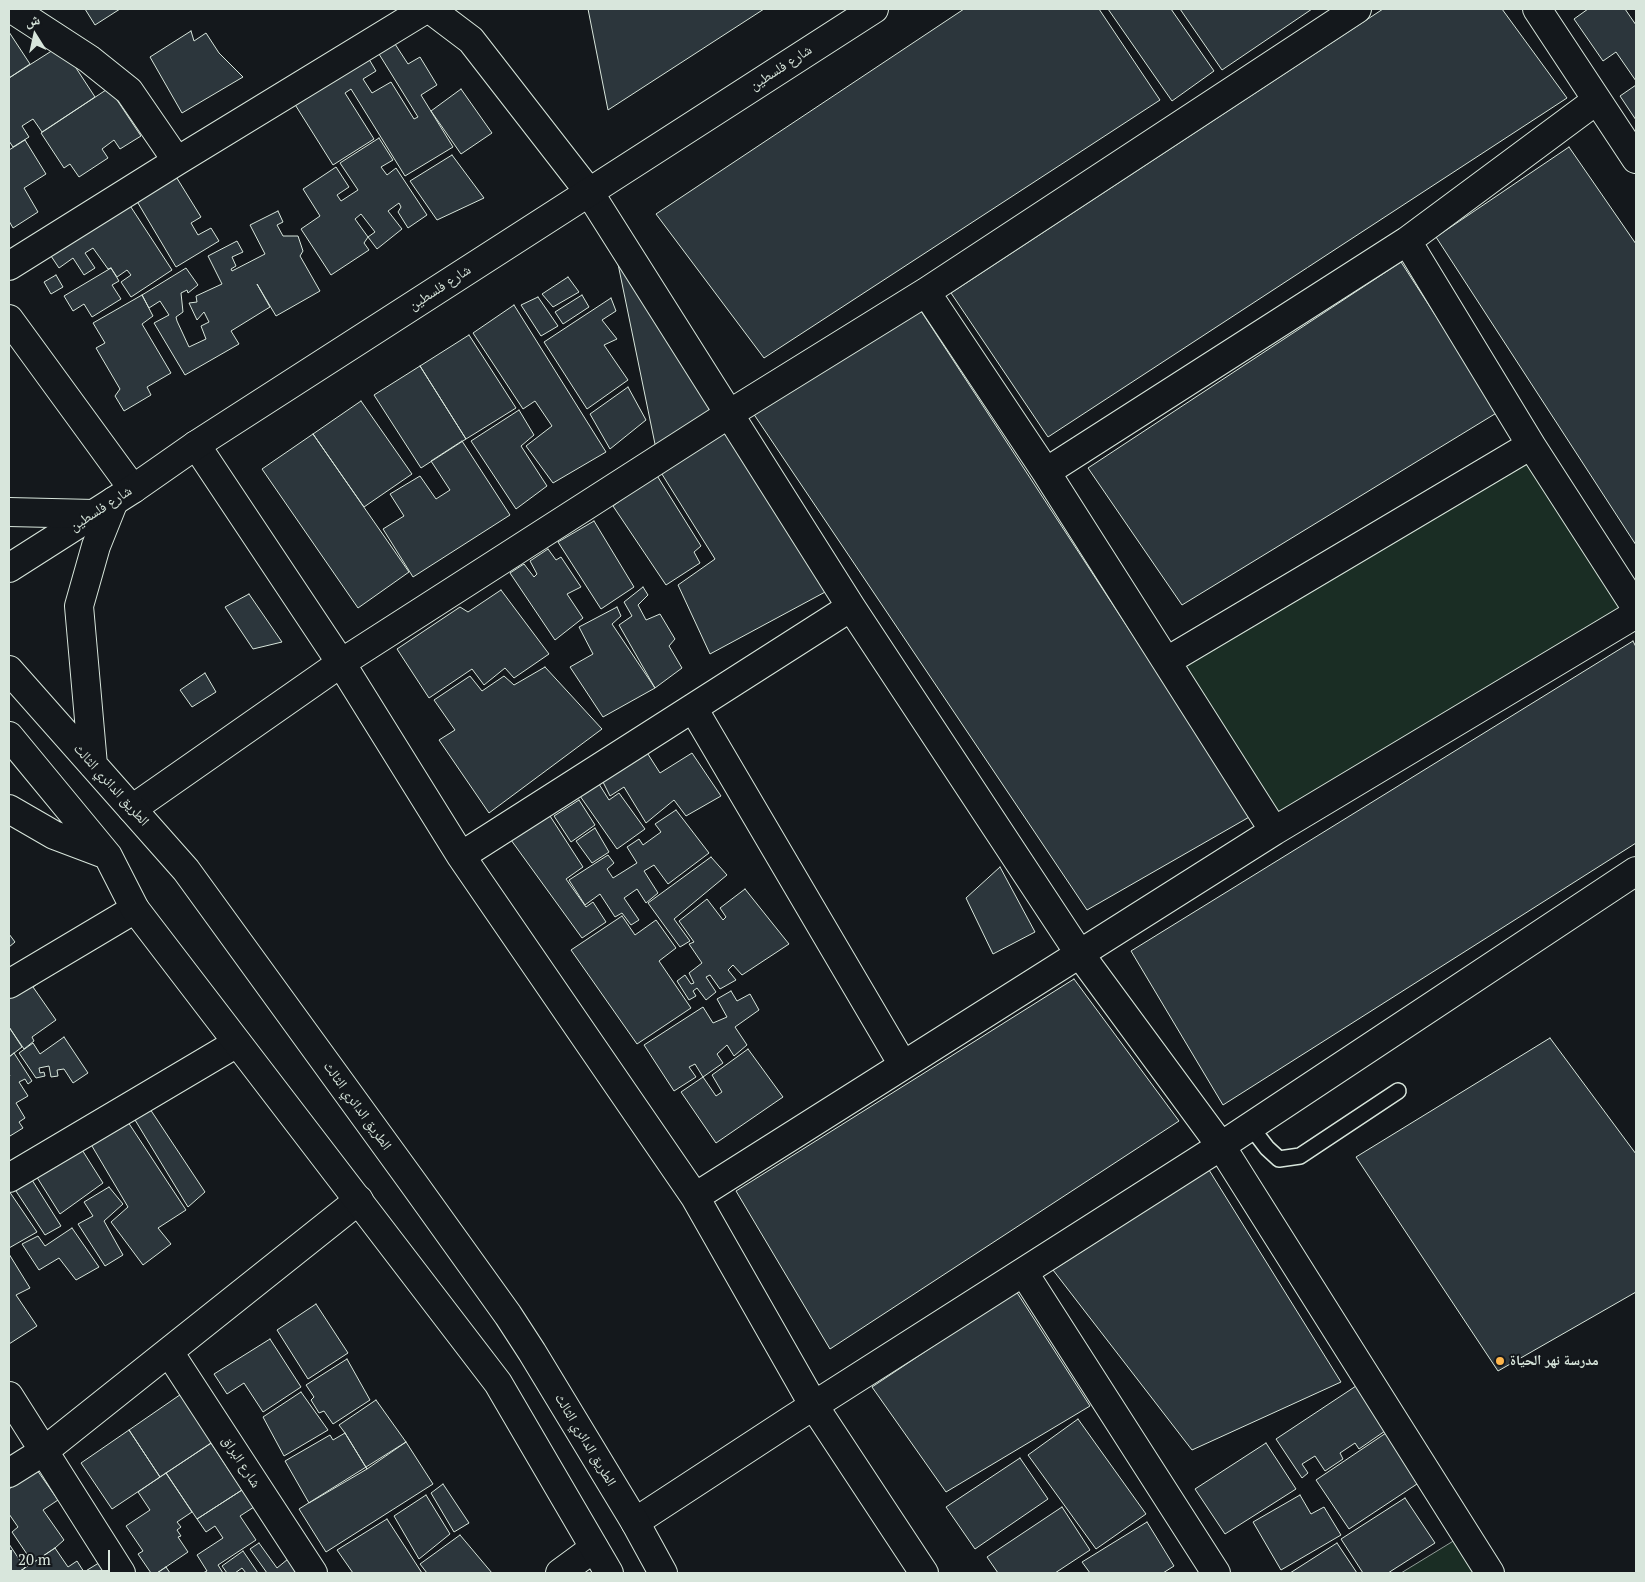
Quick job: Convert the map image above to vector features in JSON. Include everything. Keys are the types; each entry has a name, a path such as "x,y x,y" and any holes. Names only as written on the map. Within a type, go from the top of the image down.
{"main road":[{"path":"12,9 89,59 129,91 177,161"},
{"path":"9,266 177,161 428,9 471,40 589,192 851,607 1079,953 1221,1146 1490,1573"},
{"name":"شارع فلسطين","path":"9,568 114,501 196,445 874,9"},
{"path":"132,809 341,663 729,414 926,292 1357,9"},
{"path":"1536,9 1636,159"},
{"path":"1046,472 1407,241 1597,100"},
{"path":"1407,241 1531,445 1636,608"},
{"path":"926,292 1046,472 1274,831"},
{"path":"9,319 114,501"},
{"path":"196,445 341,663 461,856 695,1196 814,1406 924,1573"},
{"path":"1167,661 1531,445"},
{"path":"9,512 114,501"},
{"path":"93,765 79,606 96,546 114,501"},
{"path":"461,856 851,607"},
{"path":"695,1196 1274,831 1636,614"},
{"name":"الطريق الدائري الثالث","path":"9,670 186,870 508,1315 635,1522 663,1573"},
{"path":"693,708 903,1064"},
{"path":"9,736 108,856 135,909 498,1383 609,1573"},
{"path":"9,809 54,835 108,856"},
{"path":"635,1522 1251,1127 1636,872"},
{"path":"9,984 135,909"},
{"path":"9,1178 237,1043"},
{"path":"9,1472 44,1451 359,1200"},
{"path":"1024,1273 1216,1573"},
{"name":"شارع البراق","path":"169,1352 313,1573"},
{"path":"9,1396 122,1573"},
{"path":"560,1573 594,1548"}],"lane":[{"path":"1251,1127 1267,1148 1279,1159 1300,1156 1398,1091"}],"green space":[{"path":"1531,446 1636,608 1274,830 1168,661"},
{"path":"1455,1540 1476,1573 1401,1573"}],"building":[{"path":"85,9 120,9 95,25"},
{"path":"588,9 764,9 608,110"},
{"path":"964,9 1099,9 1160,100 764,358 656,214"},
{"path":"1108,9 1171,9 1214,71 1172,101"},
{"path":"1180,9 1312,9 1222,70"},
{"path":"1383,9 1502,9 1567,98 1048,437 951,293"},
{"path":"1588,9 1625,9 1636,25 1636,81 1616,52 1603,61 1574,19"},
{"path":"191,31 194,41 206,33 219,53 243,77 182,113 150,57"},
{"path":"9,32 30,64 9,78"},
{"path":"395,44 408,64 420,57 437,85 421,95 453,147 405,176 351,89 345,93 374,139 333,165 289,95 363,49 376,71 363,79 372,93 391,82 414,119 418,117 379,54"},
{"path":"61,45 95,97 42,132 33,119 22,126 29,137 13,147 9,141 9,78"},
{"path":"1636,85 1636,120 1620,96"},
{"path":"109,88 141,136 120,149 114,140 102,149 108,158 79,177 70,164 64,168 41,133"},
{"path":"461,89 492,133 461,154 431,111"},
{"path":"379,138 393,160 381,167 387,175 396,168 427,215 408,228 398,212 401,207 399,203 388,211 402,229 377,249 368,237 364,243 369,250 331,275 301,229 320,216 303,189 336,167 349,187 337,195 341,201 358,190 340,163","holes":["361,214 375,232 368,237 355,219"]},
{"path":"25,140 46,174 24,188 38,212 13,228 9,221 9,150"},
{"path":"1569,147 1636,244 1636,545 1436,237"},
{"path":"452,155 484,198 437,220 410,181"},
{"path":"175,175 201,217 191,223 198,235 211,228 219,241 176,267 135,198"},
{"path":"127,201 172,270 131,297 121,282 131,275 127,270 117,277 111,268 108,269 93,248 85,253 95,268 84,275 73,258 59,268 49,253"},
{"path":"278,211 283,222 277,225 283,236 298,236 303,251 300,256 320,291 276,316 257,284 270,307 231,331 239,344 185,375 154,323 169,315 160,301 149,308 142,295 186,268 198,285 188,293 187,290 181,293 183,312 176,317 177,321 189,347 206,339 201,326 209,322 204,312 197,320 189,303 197,302 196,296 222,284 208,256 237,241 243,252 232,257 236,266 231,269 232,271 265,254 250,225"},
{"path":"617,259 714,410 656,449"},
{"path":"1401,262 1498,412 1182,605 1088,468"},
{"path":"111,268 119,281 112,285 121,299 92,317 84,304 73,311 64,296"},
{"path":"56,275 63,287 51,294 44,282"},
{"path":"568,277 579,292 553,307 542,294"},
{"path":"142,295 153,316 142,324 171,373 147,387 151,395 124,411 115,396 120,389 96,348 105,343 93,323"},
{"path":"582,295 589,307 563,324 555,312"},
{"path":"538,297 558,326 541,336 521,305"},
{"path":"611,298 616,311 602,320 617,339 604,345 628,380 587,409 544,342"},
{"path":"514,305 606,452 553,483 526,446 552,426 535,401 523,409 473,333"},
{"path":"921,311 1251,816 1087,910 751,410"},
{"path":"469,335 516,408 466,439 420,366"},
{"path":"420,366 466,439 421,468 374,395"},
{"path":"628,387 646,420 610,449 590,414"},
{"path":"361,401 412,474 364,507 313,434"},
{"path":"519,410 534,435 521,446 547,486 516,509 471,441"},
{"path":"725,431 827,591 710,654 678,585 715,559 660,471"},
{"path":"313,434 409,572 358,608 262,469"},
{"path":"462,441 510,515 413,577 383,529 404,516 390,494 420,476 436,499 450,490 431,461"},
{"path":"656,474 701,546 694,552 700,563 666,585 613,506"},
{"path":"594,521 634,587 601,609 558,542"},
{"path":"548,549 556,560 561,557 581,587 567,594 583,618 555,640 510,573 524,564 534,577 537,574 530,561"},
{"path":"643,587 648,595 638,605 646,620 660,614 675,639 669,646 682,668 655,688 619,625 632,616 624,602"},
{"path":"501,590 549,654 514,678 505,668 484,685 472,669 429,698 397,649 460,607 468,612"},
{"path":"249,594 282,642 253,649 225,607"},
{"path":"617,607 621,616 612,624 655,688 603,717 570,667 593,654 579,627"},
{"path":"1633,641 1636,647 1636,843 1223,1105 1131,951"},
{"path":"545,667 602,729 489,813 439,740 455,730 434,700 470,676 482,691 504,676 514,685"},
{"path":"205,673 216,692 192,707 180,690"},
{"path":"646,751 660,773 692,753 721,796 686,816 674,800 646,823 624,787 610,796 603,782"},
{"path":"599,784 609,800 619,793 645,829 617,849 580,796"},
{"path":"579,800 595,825 571,842 554,816"},
{"path":"676,810 709,853 668,884 654,865 644,871 658,893 646,903 637,889 624,898 639,920 631,925 622,913 615,917 600,894 585,905 569,880 608,855 614,863 607,869 613,878 637,863 627,847 639,839 643,845 661,832 655,824"},
{"path":"550,816 583,867 566,879 586,907 593,902 606,922 582,938 511,840"},
{"path":"595,828 609,852 592,863 576,841"},
{"path":"711,857 727,875 674,919 690,941 680,947 648,903"},
{"path":"1000,867 1035,932 993,954 966,898"},
{"path":"745,889 789,944 742,975 733,965 728,970 736,980 720,989 710,975 706,977 716,992 706,1000 697,988 693,991 696,996 689,1000 677,981 685,975 691,984 694,983 689,973 702,963 689,944 694,942 679,921 707,899 723,920 726,917 720,908"},
{"path":"622,916 635,935 656,920 676,948 659,961 691,1008 637,1044 571,950"},
{"path":"9,934 15,942 9,947"},
{"path":"33,970 40,982 33,987 56,1020 32,1037 34,1041 24,1049 9,1027 9,987"},
{"path":"1074,979 1179,1121 830,1349 736,1191"},
{"path":"731,991 737,1001 750,994 759,1010 735,1027 747,1045 734,1056 727,1045 717,1054 723,1063 703,1077 695,1064 689,1067 696,1077 674,1091 644,1045 703,1007 713,1023 727,1017 717,999"},
{"path":"9,1027 22,1047 9,1057"},
{"path":"64,1037 88,1073 73,1083 64,1069 57,1070 58,1076 51,1077 49,1066 39,1068 40,1073 44,1072 45,1076 36,1078 19,1053 33,1043 40,1054"},
{"path":"1550,1038 1636,1154 1636,1292 1498,1371 1356,1157"},
{"path":"748,1049 783,1097 716,1143 681,1092 703,1077 716,1096 722,1092 712,1075"},
{"path":"14,1053 32,1081 28,1084 25,1079 19,1082 28,1096 16,1103 25,1118 19,1122 23,1128 10,1136 9,1057"},
{"path":"148,1106 205,1192 188,1207 132,1115"},
{"path":"126,1119 186,1210 158,1228 171,1244 143,1265 111,1222 128,1207 89,1141"},
{"path":"79,1145 103,1183 60,1214 33,1171"},
{"path":"1209,1170 1341,1382 1192,1450 1053,1270"},
{"path":"27,1172 61,1226 45,1235 10,1182"},
{"path":"109,1187 123,1204 104,1221 123,1255 105,1266 78,1224 93,1216 84,1202"},
{"path":"9,1191 37,1232 9,1248"},
{"path":"72,1228 99,1267 76,1280 59,1258 39,1270 22,1244 38,1236 45,1246"},
{"path":"9,1254 30,1288 16,1295 37,1326 9,1344"},
{"path":"1016,1291 1090,1406 946,1492 872,1387"},
{"path":"316,1304 348,1353 308,1379 277,1330"},
{"path":"270,1339 301,1387 263,1412 244,1383 227,1394 214,1374"},
{"path":"347,1359 370,1400 333,1424 324,1411 319,1413 311,1400 314,1397 306,1385"},
{"path":"1356,1386 1385,1431 1359,1449 1355,1443 1340,1453 1343,1459 1325,1471 1315,1456 1302,1464 1308,1473 1302,1478 1276,1439"},
{"path":"187,1390 219,1438 160,1477 129,1430"},
{"path":"301,1392 328,1430 284,1456 263,1417"},
{"path":"376,1400 406,1442 367,1469 339,1425"},
{"path":"1078,1419 1146,1514 1096,1549 1028,1455"},
{"path":"129,1430 160,1477 112,1509 81,1463"},
{"path":"345,1433 367,1469 309,1503 285,1461 330,1435 333,1440"},
{"path":"1386,1433 1420,1482 1349,1529 1316,1480"},
{"path":"406,1442 433,1484 326,1552 299,1509"},
{"path":"211,1443 242,1490 197,1519 166,1473"},
{"path":"1266,1443 1296,1489 1225,1534 1195,1489"},
{"path":"1020,1458 1048,1499 975,1549 946,1507"},
{"path":"37,1470 58,1500 43,1510 64,1540 33,1563 12,1532 18,1527 9,1514 9,1489"},
{"path":"166,1473 192,1512 177,1522 181,1527 177,1530 181,1536 178,1537 188,1552 157,1573 151,1573 138,1554 143,1551 126,1526 150,1510 138,1492"},
{"path":"443,1484 469,1523 454,1532 431,1493"},
{"path":"242,1490 254,1507 240,1516 256,1540 218,1565 223,1573 203,1573 207,1571 197,1555 223,1538 215,1526 206,1532 197,1519"},
{"path":"426,1495 450,1534 419,1559 394,1516"},
{"path":"1300,1495 1311,1514 1324,1507 1341,1535 1281,1570 1253,1522"},
{"path":"1405,1498 1435,1543 1388,1573 1363,1573 1341,1539"},
{"path":"1062,1507 1090,1550 1055,1573 998,1573 987,1557"},
{"path":"387,1519 422,1573 353,1573 337,1550"},
{"path":"1147,1522 1174,1566 1163,1573 1090,1573 1082,1562"},
{"path":"460,1535 492,1573 427,1573 420,1564"},
{"path":"259,1543 277,1568 288,1559 298,1573 267,1573 250,1549"},
{"path":"1337,1543 1357,1573 1290,1573"},
{"path":"9,1544 25,1568 17,1573 9,1573"},
{"path":"55,1548 68,1567 77,1561 84,1572 102,1561 109,1573 17,1573"},
{"path":"243,1551 258,1573 246,1573 242,1568 235,1573 227,1573 222,1566"},
{"path":"166,1567 170,1573 157,1573"}],"place":[{"name":"مدرسة نهر الحياة","path":"1500,1361"}]}
